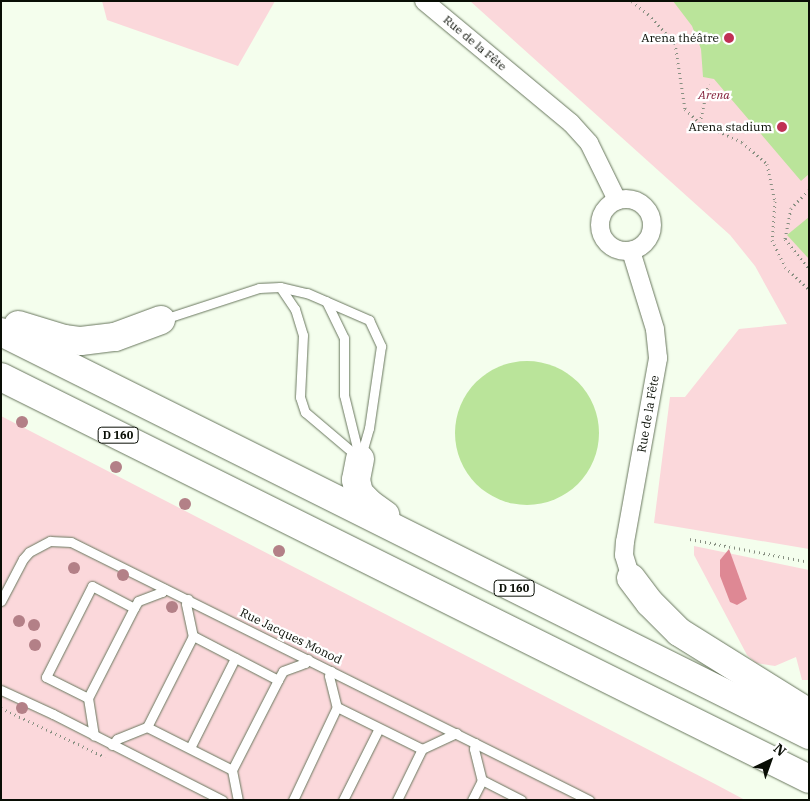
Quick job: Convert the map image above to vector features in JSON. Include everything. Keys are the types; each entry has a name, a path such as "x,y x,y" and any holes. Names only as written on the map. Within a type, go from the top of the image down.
{"highway":[{"path":"1,317 27,329 64,339 81,341 115,337 161,320"},
{"name":"D 160","path":"1,332 809,735"},
{"name":"D 160","path":"1,377 809,779"},
{"path":"360,459 356,480 359,493 370,504 440,552"},
{"path":"631,578 657,610 679,632 809,713"}],"street":[{"name":"Rue de la Fête","path":"424,1 571,123 589,143 617,200"},
{"path":"617,200 635,200 648,210 652,218 653,227 646,243 631,251 622,251 607,243 600,228 604,211 617,200"},
{"name":"Rue de la Fête","path":"631,251 655,329 658,358 624,556 631,578"}],"lane":[{"path":"280,287 296,309 303,335 300,397 305,412 360,459"},
{"path":"161,320 259,288 280,287 307,293 369,320 381,346 369,428 360,459"},
{"path":"326,301 344,338 344,395 360,459"},
{"name":"Rue Jacques Monod","path":"1,601 23,559 37,546 50,540 71,542 589,800"},
{"path":"88,698 46,677 92,586 134,608"},
{"path":"94,736 88,698 138,601 162,592 164,588"},
{"path":"112,745 117,739 147,727 193,636 186,604 188,599"},
{"path":"193,636 278,680"},
{"path":"190,748 235,658"},
{"path":"238,800 232,770 283,671 305,663 308,659"},
{"path":"291,800 337,707 329,676 331,671"},
{"path":"1,690 222,800"},
{"path":"337,707 422,749"},
{"path":"147,727 232,770"},
{"path":"344,800 379,728"},
{"path":"397,800 422,749 456,733"},
{"path":"472,800 482,780 474,749 475,743"},
{"path":"482,780 521,800"}],"path":[{"path":"632,1 648,14 675,43 685,109 700,124 742,142 768,164 776,201 772,240 785,267 809,289"},
{"path":"700,124 708,84"},
{"path":"809,190 791,208 785,239 809,269"},
{"path":"690,539 809,562"},
{"path":"1,708 114,762"}],"green space":[{"path":"102,1 275,1 238,66 107,20"},
{"name":"Arena","path":"470,1 809,1 809,549 654,523 670,397 685,397 739,329 787,324 755,266 730,235"},
{"path":"1,416 715,784 745,800 1,800"},
{"path":"694,546 809,570 809,680 802,680 796,657 775,666 756,663 747,655 694,555"}],"shaded area":[{"path":"729,549 747,599 737,605 730,602 720,576 720,560"}],"building":[{"name":"Arena stadium","path":"673,1 809,1 809,174 801,181 714,79 703,77 701,49 692,26"},
{"path":"809,217 809,259 787,235"},
{"path":"527,361 555,366 578,382 594,405 599,433 594,461 578,484 555,500 527,505 499,500 476,484 460,461 455,433 460,405 476,382 499,366"}],"place":[{"name":"Arena théâtre","path":"729,38"},
{"name":"Arena stadium","path":"782,127"}]}
